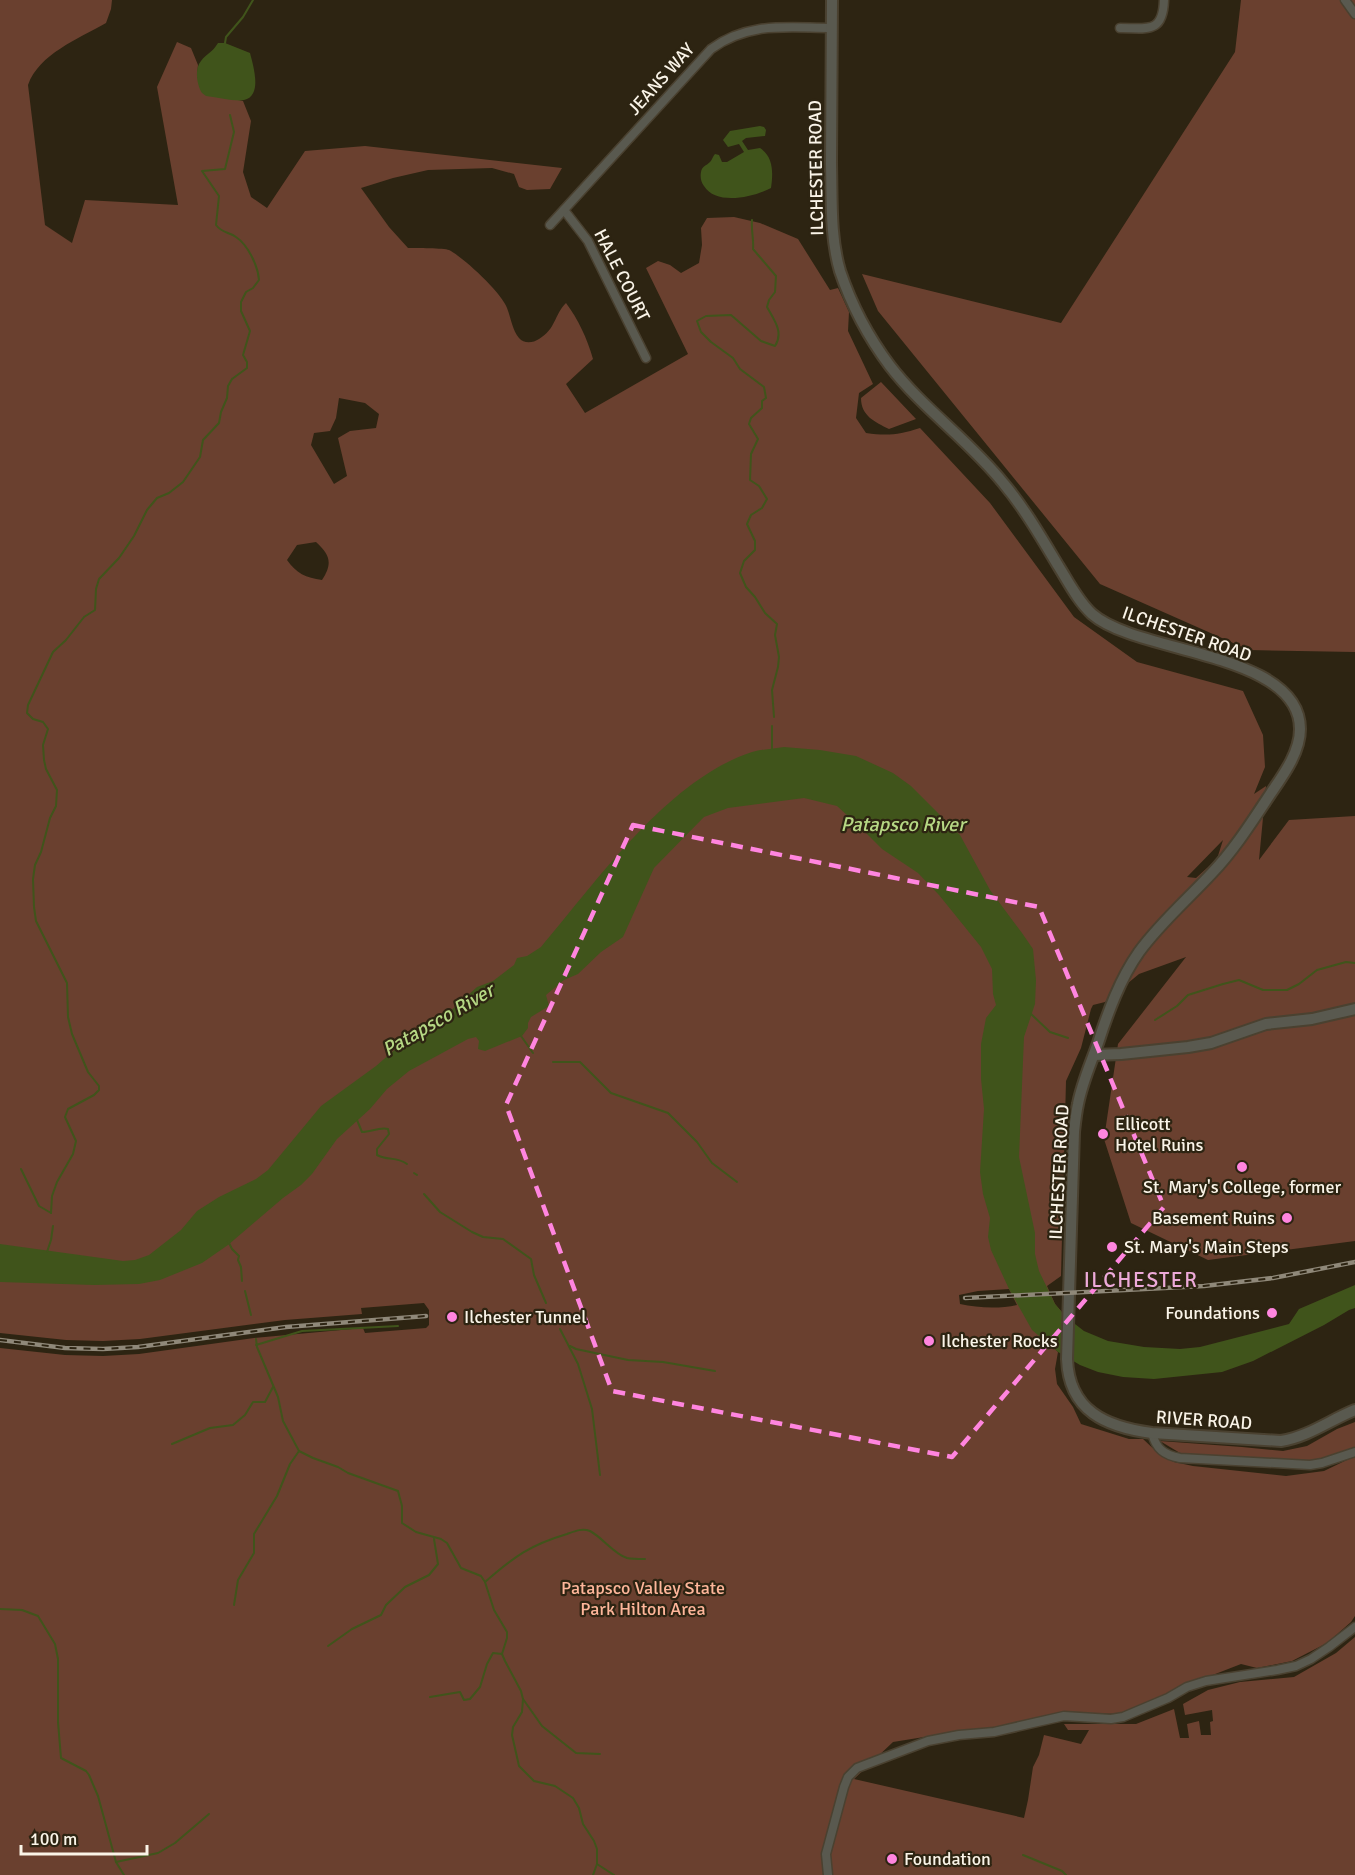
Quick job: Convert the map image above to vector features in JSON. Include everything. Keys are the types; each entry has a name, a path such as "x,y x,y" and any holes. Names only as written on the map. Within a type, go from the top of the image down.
{"street":[{"name":"ILCHESTER ROAD","path":"832,0 831,133 834,242 848,292 864,325 888,364 908,388 1001,480 1030,519 1071,587 1092,614 1118,629 1234,665 1264,678 1281,689 1292,700 1298,712 1300,736 1287,768 1231,852 1176,909 1138,953 1122,981 1077,1104 1074,1132 1068,1377"},
{"path":"1120,28 1155,26 1162,19 1164,0"},
{"path":"1345,0 1355,14"},
{"name":"JEANS WAY","path":"550,225 711,49 720,42 747,30 763,28 832,28"},
{"name":"HALE COURT","path":"564,210 588,241 646,358"},
{"path":"1094,1055 1211,1043 1266,1024 1312,1019 1355,1009"},
{"name":"RIVER ROAD","path":"1068,1377 1074,1394 1083,1406 1093,1413 1119,1426 1152,1433 1281,1441 1309,1433 1355,1410"},
{"path":"1152,1433 1161,1452 1180,1458 1310,1465 1355,1452"},
{"path":"828,1875 826,1854 844,1787 848,1777 857,1768 928,1741 958,1735 994,1732 1064,1716 1111,1719 1123,1717 1168,1698 1187,1687 1206,1681 1296,1666 1311,1659 1355,1627"}],"highlighted area":[{"path":"633,825 1039,907 1164,1207 952,1457 612,1391 506,1105"}],"green space":[{"name":"Patapsco Valley State Park Hilton Area","path":"0,0 112,0 106,23 50,56 33,74 28,85 45,225 72,243 85,200 178,205 157,87 177,42 191,48 198,65 197,77 229,98 243,101 251,121 243,172 251,197 267,208 305,151 365,146 562,168 550,189 527,190 519,187 514,174 492,168 428,170 361,188 389,227 408,248 449,250 481,276 504,301 515,331 523,341 534,341 545,335 566,303 582,329 593,359 566,384 585,413 688,354 646,268 658,261 670,265 681,273 699,263 702,245 701,228 707,218 734,217 760,223 798,239 830,290 838,288 849,312 848,331 873,384 859,393 856,418 866,433 893,434 920,428 990,503 1074,617 1137,662 1243,691 1263,735 1265,767 1254,794 1266,786 1259,860 1289,820 1355,816 1355,1241 1208,1260 1131,1223 1104,1139 1118,1044 1186,957 1139,974 1105,1002 1093,1005 1091,1009 1081,1048 1066,1081 1061,1276 1047,1286 1055,1304 1066,1317 1046,1341 1058,1352 1055,1369 1057,1384 1073,1407 1081,1424 1129,1439 1143,1439 1159,1454 1174,1462 1286,1476 1324,1471 1355,1456 1355,1616 1327,1643 1292,1661 1257,1668 1241,1664 1123,1714 1065,1713 987,1730 949,1733 893,1742 854,1779 1024,1818 1033,1767 1044,1735 1081,1744 1089,1730 1068,1730 1064,1724 1136,1724 1174,1709 1180,1738 1189,1738 1187,1724 1199,1721 1201,1735 1211,1735 1212,1710 1185,1715 1183,1704 1208,1690 1240,1682 1294,1677 1336,1653 1355,1637 1355,1875 0,1875 0,1348 65,1355 139,1354 254,1338 363,1328 365,1333 426,1328 429,1325 429,1310 424,1303 361,1308 362,1314 285,1320 140,1339 103,1341 66,1340 0,1333","holes":["339,398 365,403 379,414 376,428 350,431 338,438 347,476 334,484 311,445 314,433 330,431 336,418","316,542 327,555 329,564 322,580 302,574 287,560 297,545","1223,840 1217,859 1196,878 1187,877","1009,1289 1017,1305 988,1308 960,1304 959,1295"]},
{"path":"1241,0 1355,0 1355,652 1249,650 1100,584 878,311 862,274 1061,323 1235,52"},
{"path":"881,382 916,419 889,429 866,414 861,398"},
{"path":"1355,1422 1355,1447 1313,1462 1180,1453 1160,1441 1283,1451 1307,1446"}],"water":[{"path":"218,43 225,43 250,53 255,87 250,97 236,100 206,96 202,93 197,73 199,64"},
{"path":"760,126 766,130 765,136 746,138 742,141 748,150 760,148 768,156 772,172 771,188 736,198 717,196 710,192 701,179 703,167 715,154 719,155 722,162 727,162 744,152 739,144 728,147 723,140 730,131"},
{"name":"Patapsco River","path":"784,747 856,756 893,773 911,786 960,835 990,890 1033,949 1036,980 1035,1004 1024,1037 1019,1157 1035,1233 1035,1254 1039,1271 1055,1304 1066,1317 1084,1331 1108,1341 1144,1347 1180,1349 1200,1347 1289,1324 1299,1309 1355,1285 1355,1308 1253,1361 1222,1372 1154,1379 1123,1377 1098,1372 1080,1365 1058,1352 1032,1330 991,1250 988,1237 990,1218 980,1172 984,1109 981,1044 986,1018 996,1005 992,969 981,947 918,873 882,849 837,806 804,798 728,808 704,817 654,868 623,937 601,952 578,974 564,980 546,995 549,1006 531,1017 528,1028 522,1036 485,1051 478,1049 479,1041 476,1037 468,1039 409,1071 387,1089 370,1109 337,1139 312,1174 301,1185 228,1245 202,1263 160,1280 139,1284 0,1282 0,1244 123,1261 149,1255 181,1230 197,1211 268,1170 321,1106 376,1066 399,1046 445,1016 477,987 493,981 514,965 517,958 527,956 541,947 636,835 691,785 721,766 752,752"}],"waterway":[{"path":"225,43 226,37 243,17 253,0"},
{"path":"51,1213 52,1196 73,1154 76,1141 65,1117 68,1109 94,1095 99,1090 99,1086 88,1072 72,1034 68,1017 67,983 36,921 33,879 35,865 56,806 57,790 44,760 43,745 48,729 43,722 33,719 27,713 28,705 53,652 84,617 95,610 99,579 119,558 134,536 147,510 157,498 169,493 183,482 200,457 203,440 219,423 227,398 228,386 232,379 247,368 243,355 250,331 241,311 241,302 246,292 253,288 259,280 258,274 252,256 245,245 216,225 219,196 202,171 225,169 234,132 230,115"},
{"path":"752,220 753,249 776,276 775,292 767,307 775,321 778,341 775,346 761,341 731,315 706,316 697,321 701,332 711,342 733,358 740,369 764,387 766,398 762,401 762,408 751,418 749,424 758,439 751,454 750,480 759,486 767,499 762,508 751,515 747,524 755,541 755,550 744,561 740,573 746,587 765,613 777,624 775,635 779,657 772,690 774,717"},
{"path":"772,726 772,750"},
{"path":"1155,1020 1177,1006 1188,995 1223,984 1239,980 1263,990 1287,990 1317,970 1346,962 1355,963"},
{"path":"1031,1014 1050,1032 1068,1038"},
{"path":"521,1036 533,1053"},
{"path":"553,1062 580,1062 611,1093 668,1113 697,1142 712,1163 737,1182"},
{"path":"357,1120 362,1132 388,1129 389,1134 377,1149 377,1155 407,1164"},
{"path":"21,1169 39,1206 51,1213"},
{"path":"424,1194 440,1212 472,1232 483,1237 503,1239 531,1259 534,1275 546,1303"},
{"path":"47,1252 53,1226"},
{"path":"228,1241 239,1256 242,1281"},
{"path":"245,1291 251,1315"},
{"path":"256,1345 302,1331 398,1326"},
{"path":"560,1329 578,1364 592,1409 600,1475"},
{"path":"256,1339 257,1347 278,1397 283,1421 299,1451 348,1473 398,1491 402,1506 402,1523 416,1532 447,1543 461,1568 481,1576 485,1582 494,1610 507,1632 502,1654 523,1699 542,1726 576,1753 600,1754"},
{"path":"570,1346 628,1360 663,1362 715,1371"},
{"path":"172,1444 210,1428 233,1425 245,1415 253,1402 265,1402 273,1387"},
{"path":"234,1605 238,1580 254,1553 254,1534 277,1496 290,1464 299,1451"},
{"path":"485,1582 514,1558 533,1547 581,1530 595,1534 622,1556 645,1559"},
{"path":"328,1646 352,1629 381,1615 386,1605 405,1587 429,1575 438,1564 434,1539"},
{"path":"0,1609 22,1610 38,1616 55,1644 58,1659 58,1722 61,1758 86,1771 89,1775 98,1796 116,1862 124,1875"},
{"path":"430,1697 460,1692 464,1700 470,1699 480,1687 493,1653 502,1654"},
{"path":"523,1699 522,1712 513,1727 512,1735 519,1766 534,1781 555,1786 573,1798 579,1808 583,1824 597,1849 597,1864 614,1875"},
{"path":"116,1862 158,1853 175,1843 209,1814"},
{"path":"1023,1855 1062,1871 1066,1875"},
{"path":"593,1875 597,1864"}],"railway":[{"path":"965,1298 1204,1286 1273,1278 1355,1262"},
{"path":"0,1340 65,1348 103,1349 138,1347 286,1327 426,1316"}],"place":[{"name":"Ellicott Hotel Ruins","path":"1103,1134"},
{"name":"St. Mary's College, former","path":"1242,1167"},
{"name":"Basement Ruins","path":"1287,1218"},
{"name":"St. Mary's Main Steps","path":"1112,1247"},
{"name":"Foundations","path":"1272,1313"},
{"name":"Ilchester Tunnel","path":"452,1317"},
{"name":"Ilchester Rocks","path":"929,1341"},
{"name":"Foundation","path":"892,1859"}],"district":[{"name":"ILCHESTER","path":"1141,1280"}]}
